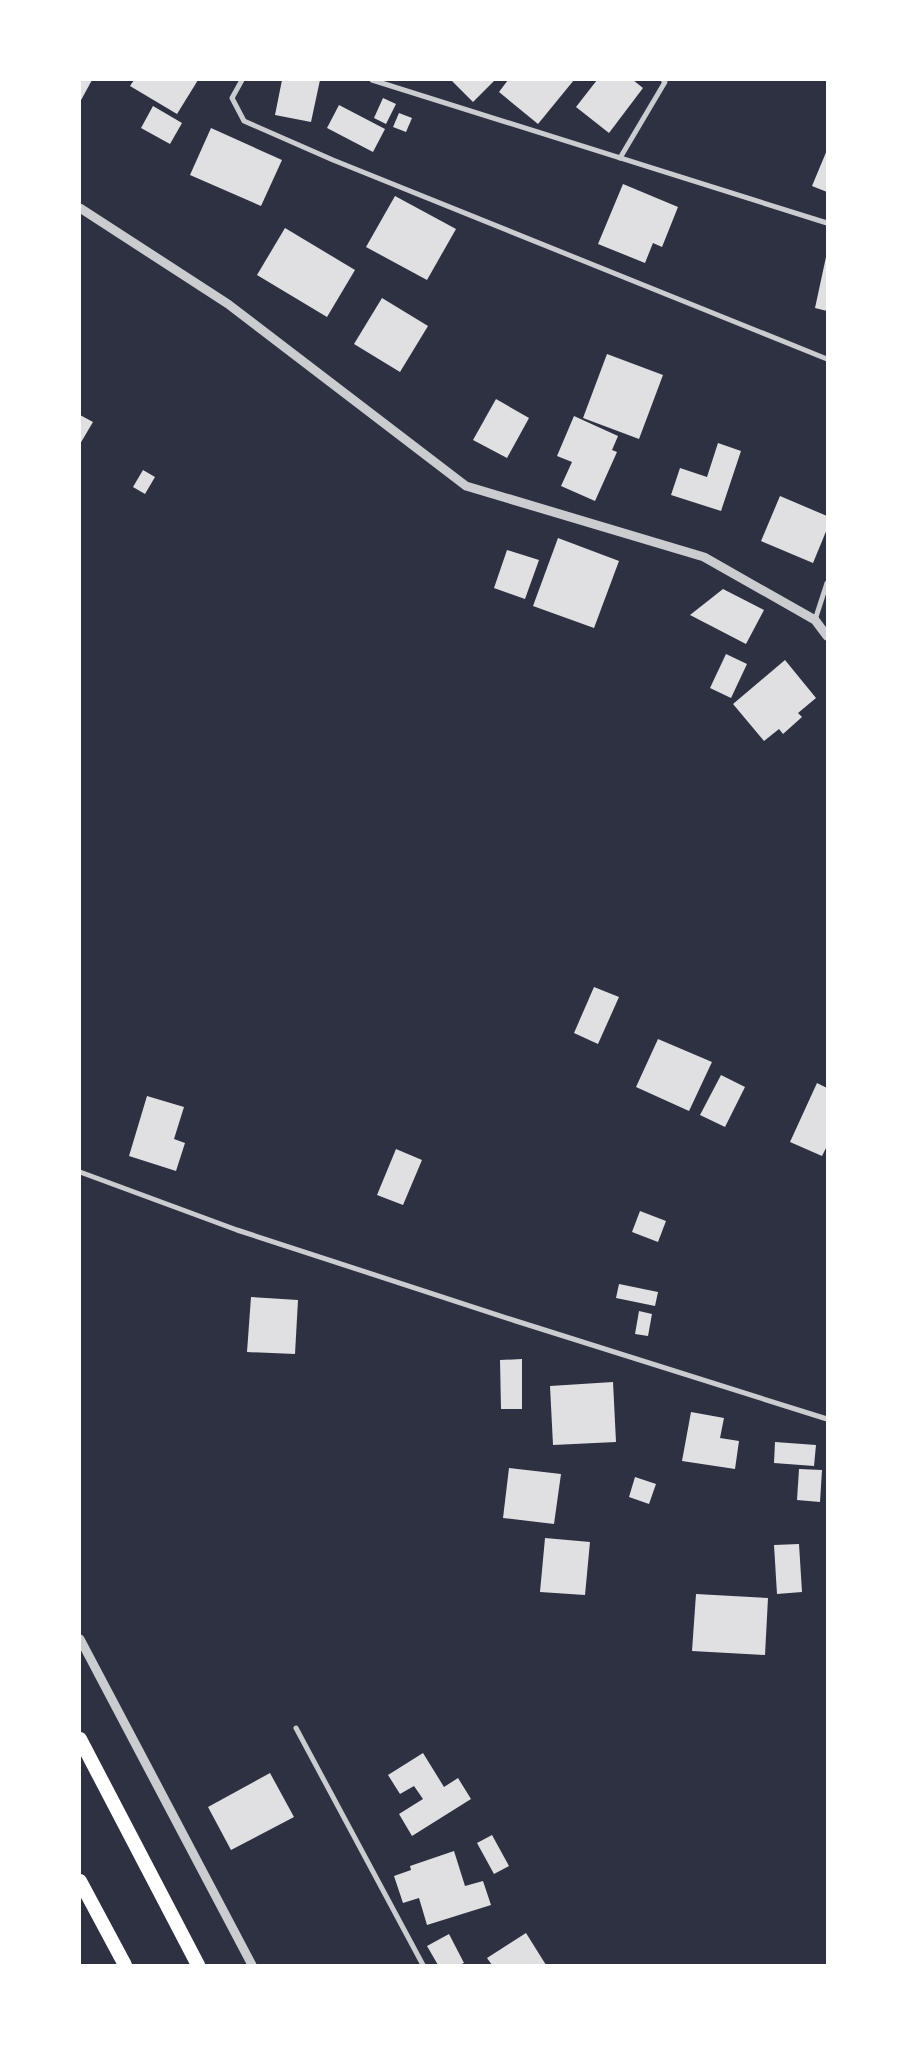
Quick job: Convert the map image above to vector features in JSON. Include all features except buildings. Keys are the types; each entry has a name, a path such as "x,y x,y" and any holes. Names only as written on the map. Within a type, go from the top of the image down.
{"highway":[{"path":"80,1739 198,1965"},
{"path":"80,1880 125,1965"}],"street":[{"path":"242,80 232,98 244,120 343,164 827,359"},
{"path":"372,80 827,223"},
{"path":"620,158 665,82 663,80"},
{"path":"80,208 228,304 466,486 704,557 815,620 827,636"},
{"path":"815,620 827,583"},
{"path":"80,1172 237,1230 516,1321 827,1419"},
{"path":"80,1639 252,1965"},
{"path":"296,1728 423,1965"}]}
